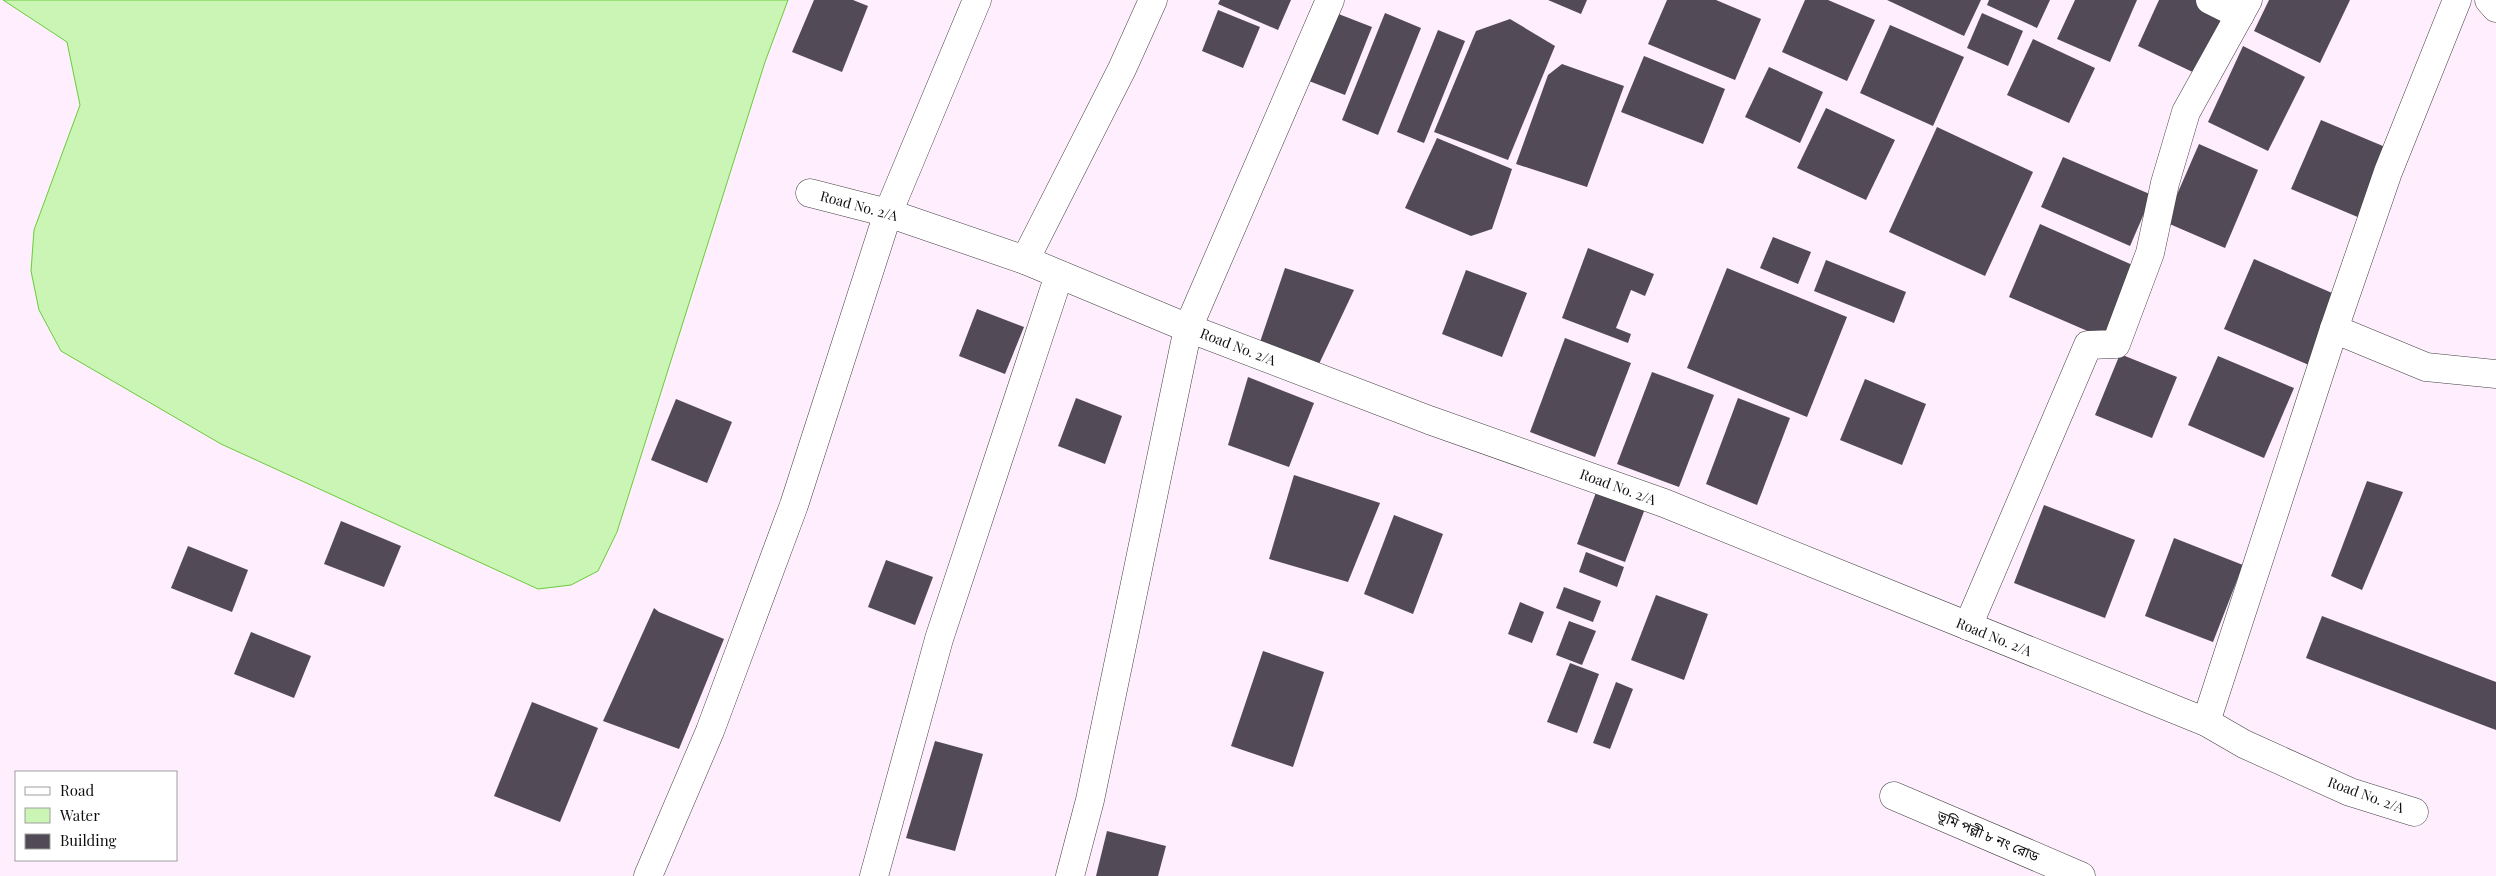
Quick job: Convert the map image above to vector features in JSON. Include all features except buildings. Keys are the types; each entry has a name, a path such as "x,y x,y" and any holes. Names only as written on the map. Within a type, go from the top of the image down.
{"street":[{"path":"648,876 710,731 790,514 888,213 977,0"},
{"path":"1025,260 1122,69 1153,0"},
{"path":"1070,876 1092,790 1188,328 1330,0"},
{"path":"1968,626 2088,345 2116,344 2150,253 2164,183 2186,112 2244,8 2210,0"},
{"path":"2206,722 2334,329 2388,172 2457,0"},
{"path":"2489,0 2496,8"},
{"name":"Road No. 2/A","path":"810,193 888,213 1025,260 1188,328 1429,420 1664,504 2206,722 2244,744 2350,792 2414,812"},
{"path":"874,876 939,639 1059,275"},
{"path":"2334,329 2426,367 2496,374"},
{"name":"ভূমি পল্লী ৮ নং রোড","path":"1894,796 2049,869 2081,876"}],"water":[{"path":"3,0 788,0 765,62 617,532 598,571 571,585 538,589 221,444 61,351 39,310 31,271 34,230 80,105 67,42"}]}
